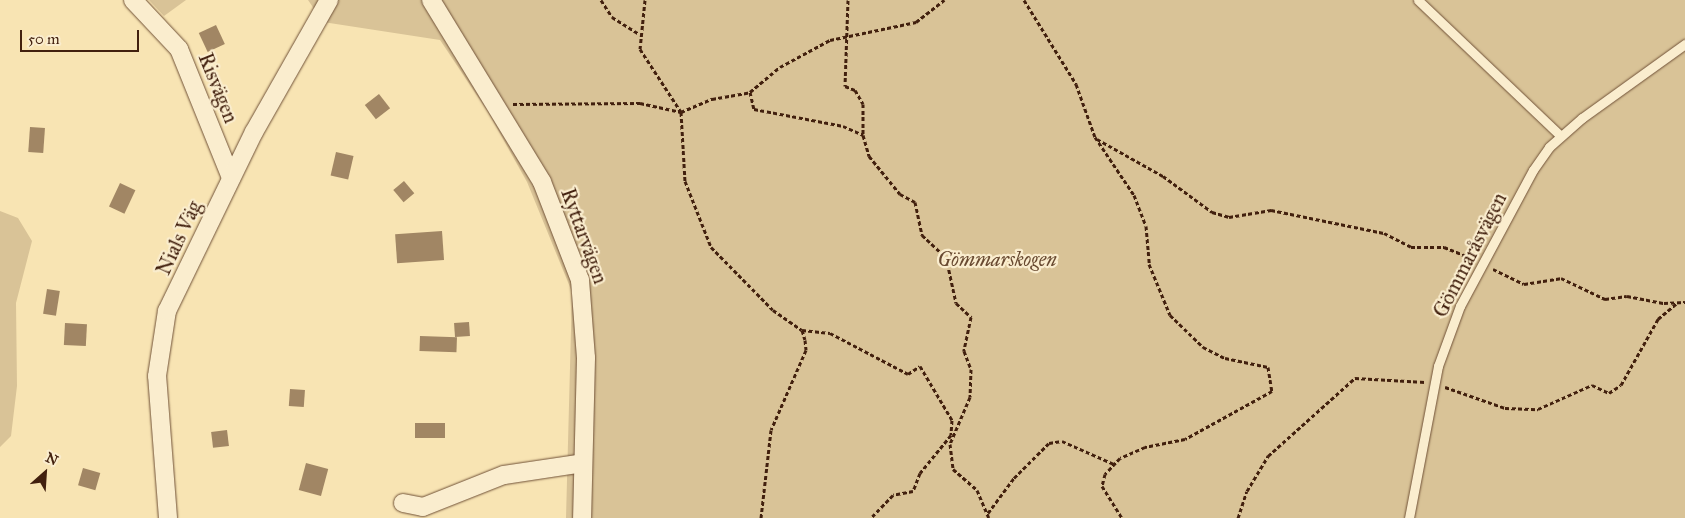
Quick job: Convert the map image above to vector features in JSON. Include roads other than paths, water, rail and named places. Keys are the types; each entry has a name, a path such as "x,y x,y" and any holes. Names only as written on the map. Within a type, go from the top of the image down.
{"street":[{"name":"Risvägen","path":"133,0 179,49 231,178"},
{"name":"Nials Väg","path":"168,518 157,376 160,342 167,311 231,178 329,0"},
{"name":"Ryttarvägen","path":"432,0 542,182 582,288 586,358 582,518"},
{"path":"403,503 423,507 504,475 583,463"}],"lane":[{"path":"1418,0 1561,136"},
{"name":"Gömmaråsvägen","path":"1409,518 1435,383 1460,306 1533,170 1561,136 1685,44"}],"park label":[{"name":"Gömmarskogen","path":"997,259"}]}
